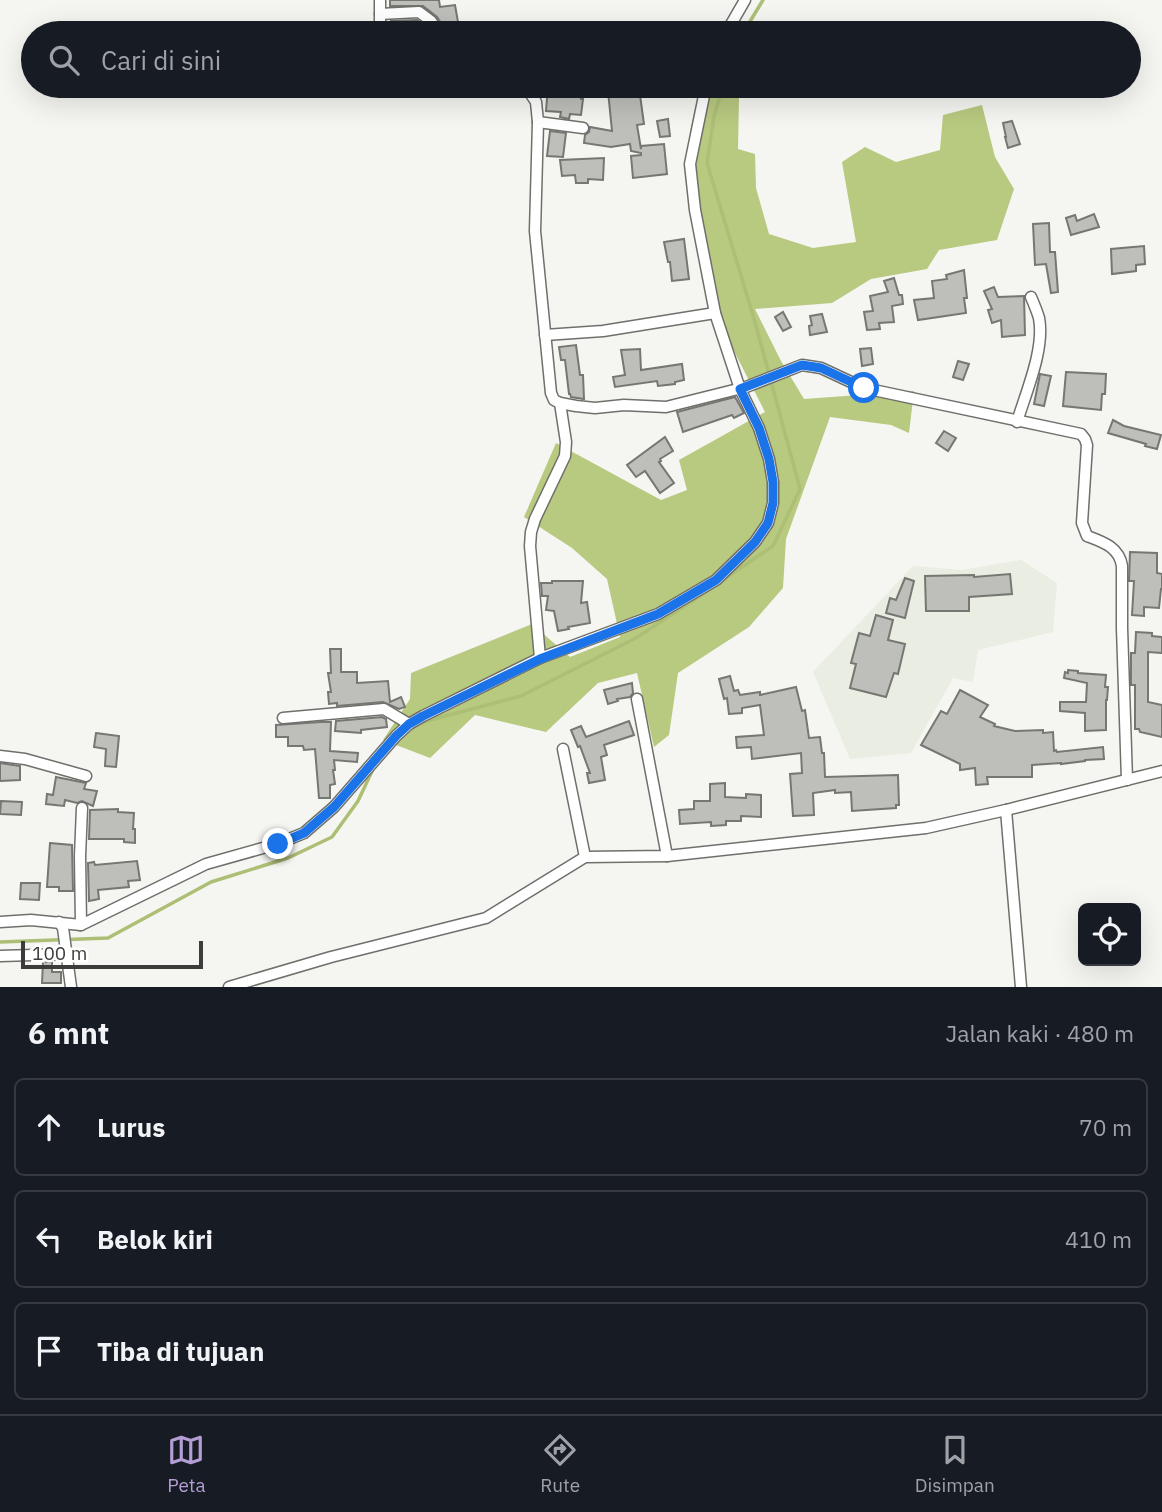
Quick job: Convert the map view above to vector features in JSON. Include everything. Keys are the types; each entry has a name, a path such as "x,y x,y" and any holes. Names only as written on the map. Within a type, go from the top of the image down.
{"street":[{"path":"380,0 380,21"},
{"path":"733,21 745,0"},
{"path":"380,14 419,12 431,21"},
{"path":"533,98 538,122 535,231 551,393 554,400 560,404 595,408 624,405 666,407 743,388 802,365 821,368 864,388 1081,434 1087,445 1082,523 1087,536 1101,541 1121,558 1127,780"},
{"path":"0,922 31,919 61,925 81,925 206,864 278,844 304,833 334,807 409,724 540,659 658,614 716,580 755,542 768,523 773,503 773,482 759,428 715,313 695,210 690,164 704,98"},
{"path":"538,122 583,128"},
{"path":"1017,422 1039,349 1038,316 1031,297"},
{"path":"545,335 603,331 715,313"},
{"path":"540,659 531,532 565,456 566,442 560,404"},
{"path":"637,699 667,856"},
{"path":"283,718 384,709 409,724"},
{"path":"563,750 585,857"},
{"path":"0,756 25,759 86,776"},
{"path":"229,987 331,957 486,918 585,857 667,856 907,831 1006,810 1162,771"},
{"path":"81,925 82,808"},
{"path":"1006,810 1021,987"},
{"path":"61,925 71,987"},
{"path":"0,956 67,952"}],"shaded area":[{"path":"1021,560 1057,583 1053,632 978,650 973,682 953,678 911,753 850,759 813,672 913,566 962,570"}],"green space":[{"path":"697,98 739,98 738,149 755,154 756,188 769,234 813,248 856,242 842,162 865,147 896,162 940,150 943,115 982,105 995,157 1014,189 997,240 939,250 927,269 871,279 832,303 755,309 804,399 914,391 909,433 891,425 830,417 786,539 783,588 749,627 678,673 669,735 654,747 637,673 598,683 546,732 475,715 430,758 383,740 410,699 411,673 532,624 570,657 620,637 607,579 572,548 524,517 556,443 661,500 687,490 679,460 765,412 702,280 696,229 696,179 690,132"}],"building":[{"path":"390,0 439,0 440,7 455,5 458,21 440,21 423,6 390,6"},
{"path":"547,98 583,99 581,115 570,114 569,119 560,117 561,112 546,111"},
{"path":"609,98 640,98 644,124 637,125 641,149 641,146 664,144 667,174 633,178 631,156 641,153 631,151 630,144 611,147 584,143 590,127 612,131"},
{"path":"668,119 670,136 660,137 657,121"},
{"path":"1012,121 1020,144 1008,148 1003,123"},
{"path":"550,131 566,133 563,157 547,156"},
{"path":"604,158 603,180 588,179 588,183 576,183 575,175 562,176 560,160"},
{"path":"1094,214 1099,227 1071,235 1066,218 1075,215 1077,221"},
{"path":"1049,223 1050,252 1055,252 1058,292 1051,293 1046,264 1035,265 1033,224"},
{"path":"684,239 689,279 672,281 664,242"},
{"path":"1144,246 1145,264 1136,265 1136,271 1112,274 1111,249"},
{"path":"964,270 966,313 918,320 914,300 934,298 932,281 947,279 946,275"},
{"path":"894,278 903,304 892,306 894,322 879,323 880,329 867,330 864,312 873,311 870,296 888,292 884,281"},
{"path":"994,287 998,297 1024,296 1025,335 1002,337 1001,320 992,323 988,310 992,309 984,291"},
{"path":"783,312 791,327 783,331 775,317"},
{"path":"822,314 827,332 810,335 810,316"},
{"path":"576,345 580,375 583,375 584,399 571,397 569,394 565,360 561,360 559,347"},
{"path":"871,348 873,364 862,366 860,349"},
{"path":"640,349 641,370 682,364 684,380 658,386 657,381 615,387 613,377 625,375 621,350"},
{"path":"958,361 969,364 963,380 953,377"},
{"path":"1066,372 1106,374 1101,410 1063,406"},
{"path":"1040,374 1051,376 1044,406 1034,404"},
{"path":"735,397 744,413 683,432 677,412"},
{"path":"1113,420 1124,426 1161,435 1157,449 1108,433"},
{"path":"944,431 956,438 948,451 936,443"},
{"path":"665,437 673,451 659,462 674,483 660,493 645,471 636,477 627,465"},
{"path":"1130,552 1157,553 1157,573 1162,574 1159,608 1144,607 1144,616 1132,615 1134,581 1129,581"},
{"path":"1010,574 1012,594 969,597 969,611 926,611 925,576 974,577"},
{"path":"905,578 914,581 905,618 886,613 890,598 896,600"},
{"path":"583,581 581,603 587,602 590,623 558,631 554,611 546,610 548,596 542,596 541,583"},
{"path":"876,615 893,620 888,640 905,644 898,674 894,673 886,697 850,688 856,664 851,663 859,633 870,636"},
{"path":"1136,632 1162,637 1162,653 1148,652 1148,702 1162,705 1162,737 1135,729 1135,685 1131,685 1131,653 1135,653"},
{"path":"330,649 341,649 341,672 357,672 357,683 388,681 390,702 401,697 405,707 399,709 383,702 337,706 337,703 329,704"},
{"path":"1068,670 1106,675 1106,730 1085,731 1085,713 1060,711 1060,702 1086,702 1087,683 1064,678"},
{"path":"730,676 734,691 738,690 740,695 760,692 760,695 796,687 802,711 805,710 809,738 820,737 825,777 898,775 899,805 896,805 896,808 852,811 851,792 835,793 835,790 813,793 814,815 793,816 790,774 802,773 801,753 752,759 751,747 737,748 736,737 764,735 760,705 742,708 742,713 729,714 727,698 724,699 719,679"},
{"path":"632,683 633,693 630,697 608,704 604,690"},
{"path":"960,690 988,705 980,717 995,724 994,726 1015,731 1053,732 1054,751 1057,752 1103,747 1104,759 1032,765 1032,777 987,777 988,784 976,785 975,768 960,770 960,764 921,745 941,711 947,714"},
{"path":"382,717 386,719 387,727 361,730 361,733 335,731 336,721"},
{"path":"629,721 634,735 604,745 607,755 601,757 605,780 589,783 587,773 590,773 571,730 581,726 586,737"},
{"path":"331,722 330,751 358,753 357,762 334,760 335,784 330,785 330,798 319,798 315,749 304,750 303,746 288,746 288,737 276,737 276,725"},
{"path":"96,733 119,736 116,767 105,766 106,749 94,747"},
{"path":"0,763 20,766 20,780 0,781"},
{"path":"56,777 86,783 84,789 97,791 93,806 82,801 77,803 65,800 64,806 46,804 47,794 53,795"},
{"path":"725,783 725,797 746,798 746,794 761,795 761,817 741,816 741,821 726,821 726,825 711,826 711,822 680,824 679,810 694,809 694,801 710,801 710,784"},
{"path":"1,801 22,802 21,815 0,814"},
{"path":"118,809 118,812 134,813 135,843 124,842 124,839 89,839 90,810"},
{"path":"50,843 72,845 73,891 59,891 59,887 47,887"},
{"path":"137,861 140,880 128,881 129,887 98,890 99,899 89,901 88,863 94,862 95,865"},
{"path":"21,883 40,883 39,900 20,899"},
{"path":"43,962 52,962 52,972 61,972 61,983 42,983"}],"waterway":[{"path":"750,21 763,0"},
{"path":"719,98 707,163 755,322 800,489 773,546 721,581"},
{"path":"419,723 521,696 636,638 709,590"},
{"path":"0,942 108,938 211,882 288,858 332,837 358,801 374,767"}],"route":[{"path":"278,844 304,833 334,807 409,724 540,659 658,614 716,580 755,542 768,523 773,503 773,482 759,428 740,389 802,365 821,368 864,388"}]}
